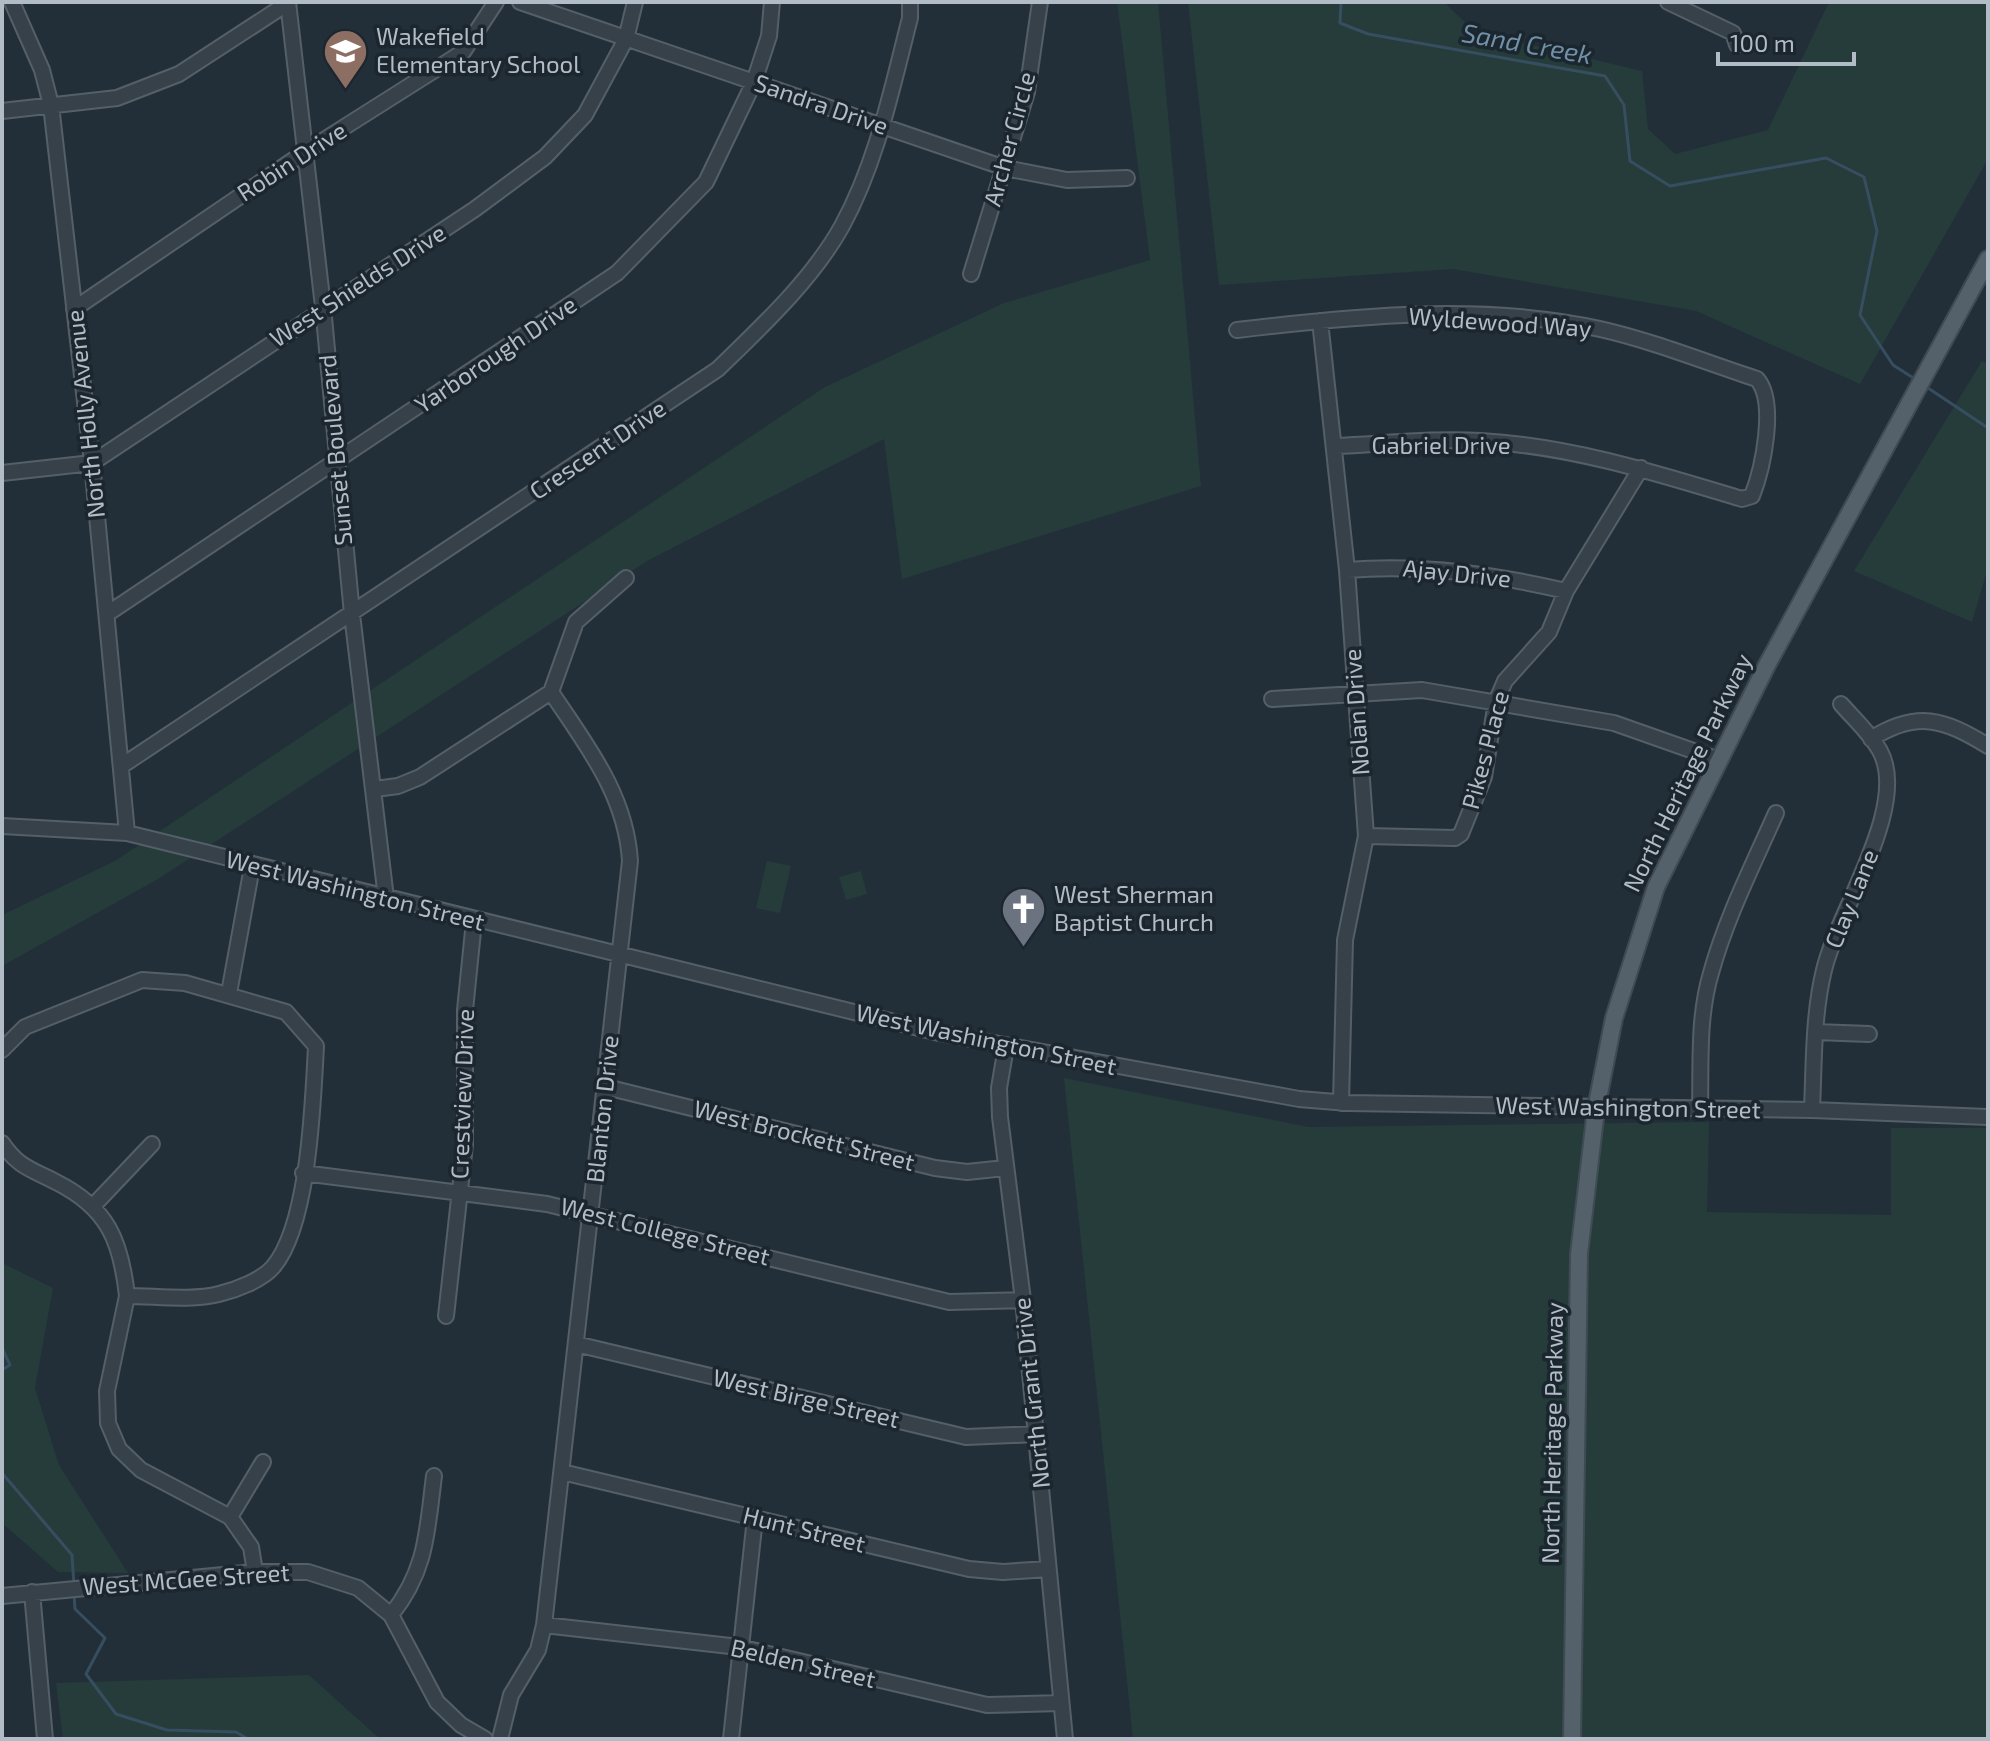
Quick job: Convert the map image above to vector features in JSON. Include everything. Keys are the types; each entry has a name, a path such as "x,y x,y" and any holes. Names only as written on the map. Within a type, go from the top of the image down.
{"main road":[{"name":"North Heritage Parkway","path":"1572,1739 1579,1254 1596,1109 1614,1018 1656,887 1719,760 1988,259"}],"street":[{"name":"North Holly Avenue","path":"12,2 42,70 51,105 92,463 123,765 127,833"},
{"name":"Robin Drive","path":"74,309 305,152 463,52 496,2"},
{"name":"Sandra Drive","path":"520,2 1005,168 1067,180 1127,178"},
{"name":"West Shields Drive","path":"2,473 92,463 475,209 545,157 585,115 626,39 635,2"},
{"name":"Yarborough Drive","path":"107,614 617,273 706,182 754,82 769,36 772,2"},
{"name":"Crescent Drive","path":"123,765 718,369 781,308 841,227 883,126 910,18 910,2"},
{"name":"Archer Circle","path":"971,274 1027,92 1040,2"},
{"path":"1668,2 1733,33 1737,45"},
{"path":"2,111 117,98 179,74 288,3"},
{"name":"Sunset Boulevard","path":"288,3 323,307 352,614 386,898"},
{"name":"Wyldewood Way","path":"1237,330 1320,321 1452,315 1559,321 1661,346 1757,379 1765,387 1765,443 1760,476 1752,496 1742,499 1641,468"},
{"name":"Nolan Drive","path":"1320,321 1347,570 1366,836 1345,940 1341,1103"},
{"name":"Gabriel Drive","path":"1335,446 1480,441 1572,453 1641,468"},
{"name":"Pikes Place","path":"1366,836 1455,838 1461,834 1484,777 1496,702 1515,666 1549,632 1566,591 1641,468"},
{"name":"Ajay Drive","path":"1347,570 1406,567 1466,572 1566,591"},
{"path":"375,789 398,786 420,777 551,692 576,622 583,612 626,578"},
{"path":"1272,699 1422,690 1614,723 1719,760"},
{"name":"Blanton Drive","path":"500,1739 511,1695 538,1650 544,1625 593,1214 630,861 624,819 604,772 551,692"},
{"name":"Clay Lane","path":"1812,1110 1823,971 1840,918 1884,820 1890,790 1881,753 1841,704"},
{"path":"1871,739 1893,725 1921,720 1955,726 1988,746"},
{"path":"1700,1108 1702,1024 1710,974 1733,911 1776,813"},
{"name":"West Washington Street","path":"2,826 127,833 252,867 1006,1047 1256,1093 1341,1103 1812,1110 1988,1117"},
{"path":"229,993 252,867"},
{"name":"Crestview Drive","path":"446,1316 467,1106 465,1010 474,921"},
{"path":"2,1050 25,1027 142,980 185,983 229,993 286,1012 316,1046 303,1173 293,1235 272,1268 244,1286 217,1295 127,1296"},
{"path":"1816,1032 1869,1034"},
{"name":"North Grant Drive","path":"1006,1047 999,1088 1005,1168 1023,1300 1065,1739"},
{"name":"West Brockett Street","path":"606,1087 935,1168 967,1172 1005,1168"},
{"path":"2,1143 15,1162 94,1205 123,1257 127,1296 107,1391 108,1423 119,1449 141,1470 230,1517 251,1547 255,1572"},
{"path":"94,1205 152,1144"},
{"name":"West College Street","path":"303,1173 515,1198 593,1214 949,1302 1023,1300"},
{"name":"West Birge Street","path":"576,1344 966,1437 1037,1434"},
{"path":"230,1517 263,1462"},
{"name":"Hunt Street","path":"562,1472 969,1569 1003,1572 1048,1569"},
{"path":"391,1615 409,1593 422,1564 434,1476"},
{"path":"731,1739 755,1518"},
{"name":"West McGee Street","path":"2,1596 255,1572 308,1572 358,1588 391,1615 437,1702 461,1725 485,1739"},
{"path":"32,1592 45,1739"},
{"name":"Belden Street","path":"544,1625 739,1647 987,1705 1061,1703"}],"green space":[{"path":"1117,2 1158,2 1201,486 902,579 884,439 647,561 158,879 2,966 2,915 115,861 825,387 1004,303 1150,260"},
{"path":"1188,2 1444,2 1474,31 1642,71 1648,129 1675,154 1768,130 1829,2 1988,2 1988,159 1860,384 1696,311 1453,269 1219,285"},
{"path":"1982,361 1988,365 1988,567 1972,622 1854,571"},
{"path":"767,861 791,866 780,913 756,908"},
{"path":"861,871 867,894 846,900 839,877"},
{"path":"1064,1078 1308,1127 1709,1122 1707,1212 1891,1215 1891,1128 1988,1128 1988,1739 1133,1739"},
{"path":"2,1263 53,1288 35,1388 59,1465 128,1573 58,1572 2,1523"},
{"path":"309,1675 380,1739 63,1739 56,1683"}],"waterway":[{"name":"Sand Creek","path":"1341,2 1340,23 1368,34 1605,76 1624,105 1630,161 1670,186 1826,158 1864,177 1877,231 1860,315 1893,365 1915,379"},
{"name":"Sand Creek","path":"1925,386 1988,428"},
{"path":"2,1348 10,1365 2,1370"},
{"path":"2,1473 72,1555 74,1586"},
{"path":"74,1594 75,1609 105,1638 86,1674 116,1714 167,1730 236,1732 248,1739"}],"place":[{"name":"Wakefield Elementary School","path":"345,90"},
{"name":"West Sherman Baptist Church","path":"1023,948"}]}
